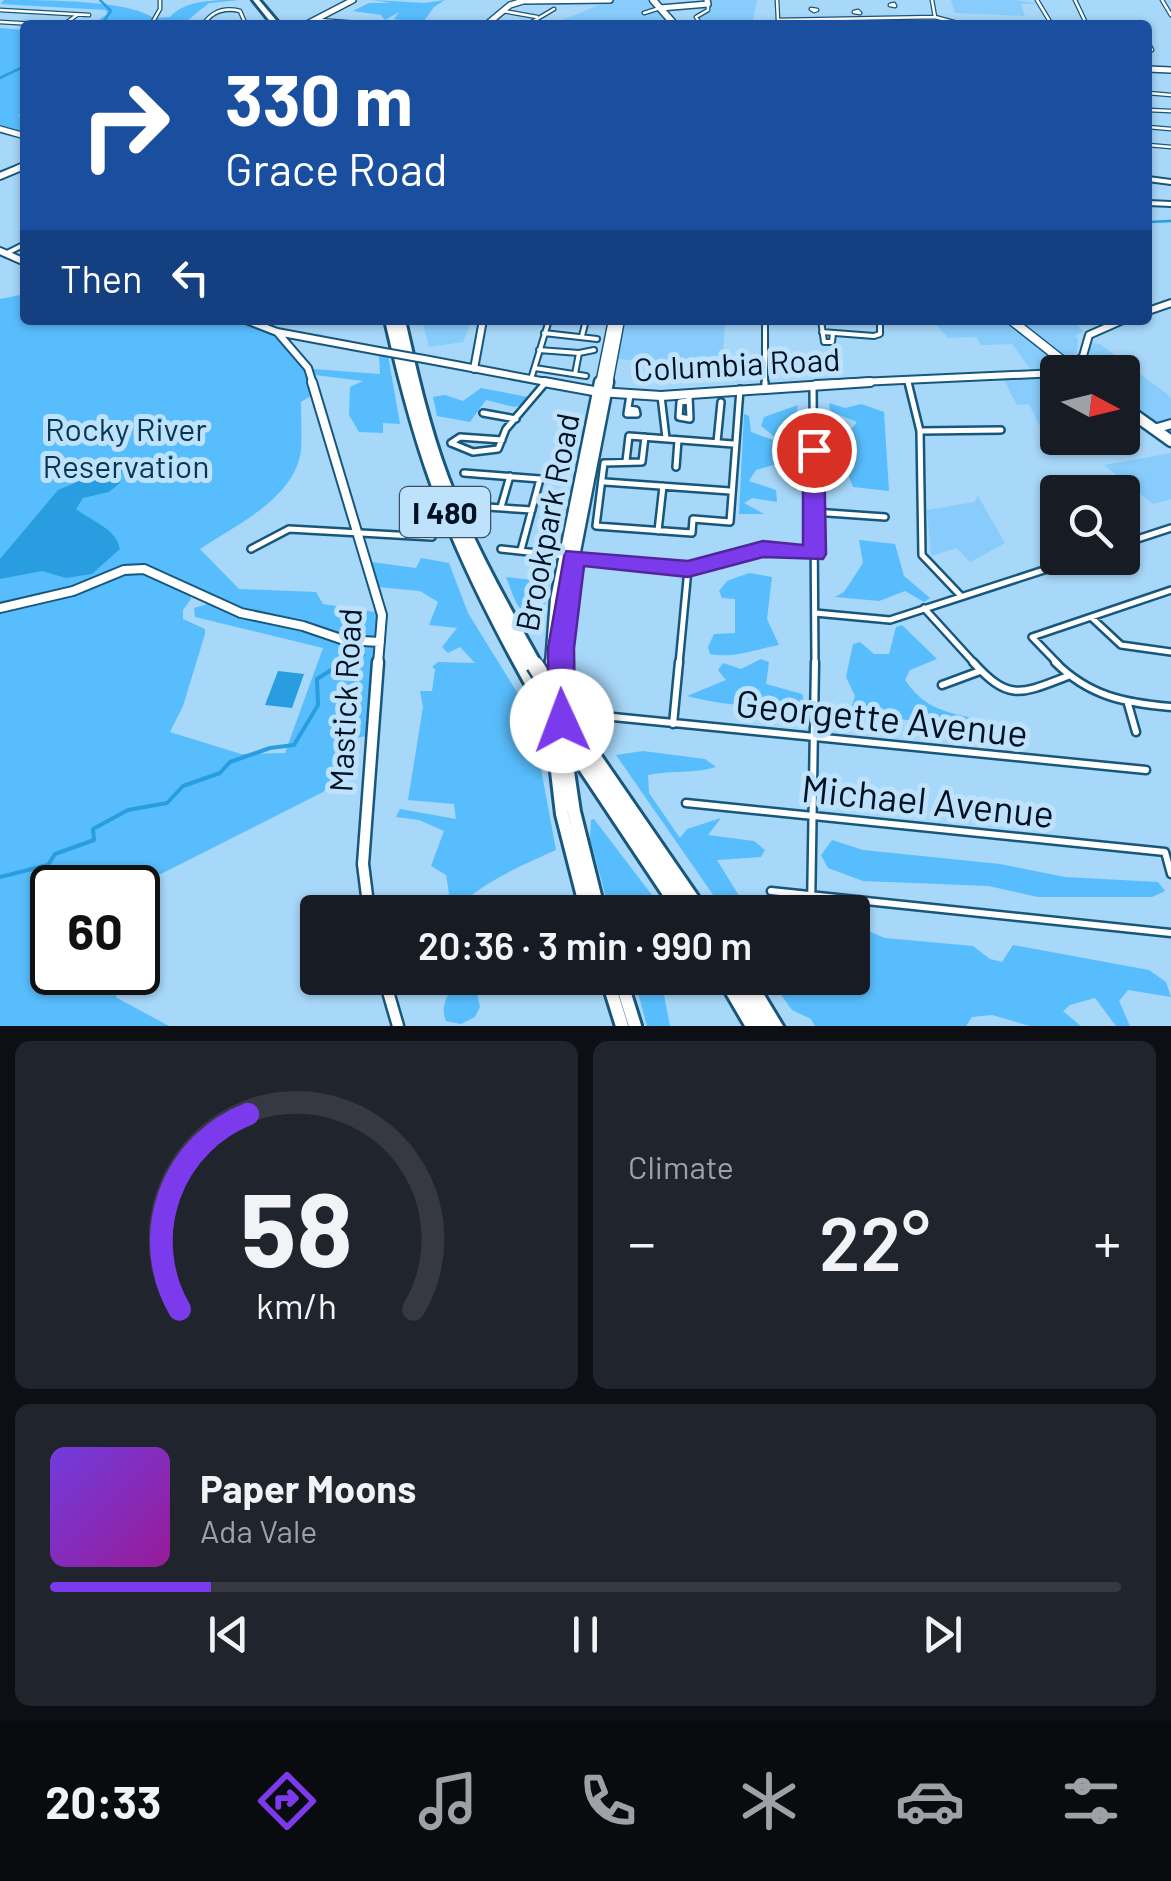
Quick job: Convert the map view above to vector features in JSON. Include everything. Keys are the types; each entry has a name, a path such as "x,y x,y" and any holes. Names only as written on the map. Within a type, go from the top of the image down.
{"highway":[{"path":"260,0 276,20"},
{"name":"I 480","path":"391,325 406,396 432,480 482,593 536,690 672,895"},
{"name":"I 480","path":"401,325 442,478 493,589 578,733 689,895"},
{"path":"736,995 755,1026"},
{"path":"755,995 774,1026"}],"main road":[{"path":"653,0 670,20"},
{"name":"Brookpark Road","path":"602,392 611,325"},
{"name":"Brookpark Road","path":"583,895 562,814 552,729 550,652 619,325"},
{"path":"1017,325 1052,355"},
{"path":"1140,419 1171,442"},
{"name":"Brookpark Road","path":"569,556 561,648 564,748 574,812 596,895"},
{"path":"612,995 622,1026"},
{"path":"625,995 635,1026"}],"street":[{"path":"316,19 352,0"},
{"path":"490,20 523,0"},
{"path":"553,0 607,0"},
{"path":"501,11 528,1 607,0"},
{"path":"777,0 777,19 946,20"},
{"path":"932,0 935,17"},
{"path":"1162,0 1171,15"},
{"path":"644,20 644,13 659,8 708,2"},
{"path":"207,20 213,13 228,9 240,12 244,20"},
{"path":"533,20 554,9"},
{"path":"0,10 88,15"},
{"path":"814,10 818,20"},
{"path":"501,11 537,16"},
{"path":"858,13 862,19"},
{"path":"70,20 78,14"},
{"path":"316,19 328,20"},
{"name":"Columbia Road","path":"262,325 276,332 602,392 689,398 766,387 1040,374"},
{"path":"474,368 476,351 472,348 479,325"},
{"path":"531,379 547,325"},
{"path":"582,336 585,325"},
{"path":"765,325 766,387"},
{"path":"822,325 822,336"},
{"path":"822,336 880,334 880,325"},
{"path":"1084,355 1090,335 1111,325"},
{"name":"Mastick Road","path":"276,332 308,368 382,615 363,864 367,895"},
{"path":"822,336 832,342 832,333"},
{"path":"544,334 597,339"},
{"path":"539,350 594,350"},
{"path":"575,374 579,353"},
{"path":"534,368 586,376"},
{"path":"908,380 920,432 922,555 961,596"},
{"path":"502,440 460,436 451,443 458,449 492,452 502,440 506,429 546,382"},
{"path":"811,895 813,384"},
{"path":"645,437 642,462 607,460 601,477 604,482 596,526 692,533 693,519 730,522 740,389"},
{"path":"628,409 630,394"},
{"path":"661,396 660,416 666,438"},
{"path":"717,442 721,402"},
{"path":"483,413 516,419"},
{"path":"1154,429 1171,424"},
{"path":"920,432 1001,430"},
{"path":"626,461 630,436 733,444"},
{"path":"676,467 678,440"},
{"path":"464,473 540,479 522,550"},
{"path":"501,508 510,476"},
{"path":"604,482 730,492"},
{"path":"658,531 663,486"},
{"path":"472,506 532,510"},
{"path":"814,512 885,517"},
{"path":"251,548 289,528 432,538"},
{"path":"1140,538 1171,528"},
{"path":"501,550 688,569 763,549 814,554"},
{"path":"0,608 71,591 136,568 152,571 240,613 304,626 344,640 380,642"},
{"path":"672,724 688,569"},
{"path":"815,613 890,620 1040,571"},
{"path":"1171,590 1032,637 1068,676 1093,696 1128,704 1171,707"},
{"path":"924,608 995,686 1026,692 1068,676"},
{"path":"1092,618 1120,644 1171,652"},
{"path":"942,685 980,671"},
{"path":"1128,704 1136,732"},
{"name":"Georgette Avenue","path":"613,717 1146,770"},
{"name":"Michael Avenue","path":"686,803 1165,852 1171,874"},
{"path":"771,891 803,895"},
{"path":"870,902 1171,934"},
{"path":"389,995 398,1026"}],"shaded area":[{"path":"612,0 649,0 667,20 562,20"},
{"path":"709,0 757,0 753,20 699,20 697,17 711,9"},
{"path":"951,0 1039,4 1021,4 1025,16 955,13"},
{"path":"423,325 468,325 463,342 429,347"},
{"path":"623,325 725,325 723,354 716,365 616,359"},
{"path":"936,325 1011,325 1048,355 1040,355 1040,371 1032,371 1012,344 981,345 976,337 948,338"},
{"path":"1024,325 1076,325 1084,331 1075,336 1076,355 1063,355"},
{"path":"1090,343 1100,344 1115,355 1089,355"},
{"path":"1140,374 1171,399 1171,420 1156,425 1140,413"},
{"path":"1040,377 1040,427 1029,404 1017,405 1003,378"},
{"path":"1171,453 1171,499 1153,504 1140,494 1140,475 1117,475 1104,465"},
{"path":"123,463 120,483 109,492 83,498 76,509 108,530 120,549 92,574 66,578 42,571 0,579 0,559 58,490"},
{"path":"978,496 1005,543 970,562 957,548 931,556 927,510 974,502"},
{"path":"278,671 304,674 292,708 265,705"}],"green space":[{"path":"4,0 106,4 153,18 170,17 183,7 200,2 240,0 209,3 188,20 99,20 107,14 106,10 0,4"},
{"path":"372,0 445,0 425,20 394,19 399,12 385,20 381,15 353,11 369,3 392,3"},
{"path":"0,28 20,30 20,131 0,125"},
{"name":"Rocky River Reservation","path":"20,295 20,325 257,325 282,340 304,369 312,395 301,402 301,450 296,467 276,497 200,549 239,589 316,592 323,604 381,613 366,736 351,739 333,781 323,792 160,874 160,865 30,865 30,995 116,995 169,1026 0,1026 0,299","holes":["189,593 211,603 194,608 195,617 323,648 285,753 241,754 170,732 183,706 205,634 205,629 183,619 183,610 191,599"]},
{"path":"379,355 388,355 400,424 383,423 383,433 359,432 349,415 350,387 363,381 315,375 313,369 380,374"},
{"path":"481,388 528,397 526,404 514,407 486,400 470,422 437,416 433,397 445,395 463,401"},
{"path":"829,403 845,408 861,404 884,412 889,491 853,487 848,474 854,448 848,433 857,422 830,411"},
{"path":"798,405 792,438 780,441 761,426 764,417"},
{"path":"744,414 749,416 751,432 776,441 777,464 756,470 749,481 776,490 777,502 752,498 744,503 764,514 739,514"},
{"path":"859,540 895,544 904,576 930,598 924,602 905,591 879,601 835,597 844,592 863,563"},
{"path":"421,558 449,563 468,613 528,710 534,766 541,769 556,850 472,895 449,895 446,875 431,866 444,831 419,820 396,817 400,809 456,819 454,804 408,800 423,707 420,691 432,691 432,667 438,662 475,663 460,647 448,653 442,647 457,628 429,625 438,602 420,591 378,587 371,562 416,568"},
{"path":"749,573 772,577 767,619 779,645 736,654 710,654 708,647 714,634 735,633 735,599 722,598 719,591 727,581"},
{"path":"506,577 550,582 543,614 537,619 525,613"},
{"path":"902,625 937,659 910,670 905,680 915,693 938,709 1006,729 1001,734 886,717 848,718 855,696 846,677 853,644 860,642 874,654 889,654 896,627"},
{"path":"761,659 769,662 766,684 802,694 805,703 800,709 729,704 687,696 726,680 718,670 723,663 741,669"},
{"path":"643,751 705,759 716,767 648,775 649,793 680,838 687,829 721,818 708,835 754,841 765,850 761,857 717,860 739,895 713,895 616,755"},
{"path":"591,820 652,895 605,895 590,839"},
{"path":"832,840 863,850 1000,864 1065,877 1158,882 1165,891 1152,897 1038,897 988,886 863,881 828,868 821,855"},
{"path":"870,932 885,938 973,946 990,959 1002,962 1013,945 1149,970 1166,982 1171,997 1128,990 1119,1001 1130,1026 1116,1026 1095,998 1063,1011 1081,1026 1030,1026 992,1015 972,1017 966,1026 815,1026 811,1019 792,1010 781,995 870,995"},
{"path":"449,995 478,995 480,1007 475,1017 461,1024 446,1021"},
{"path":"639,995 664,995 670,1026 647,1026"}],"waterway":[{"path":"100,0 111,11 105,20"},
{"path":"0,78 20,68"},
{"path":"1152,222 1171,221"},
{"path":"340,664 354,655 364,655"},
{"path":"0,877 48,865 55,854 94,840 93,829 128,810 167,803 183,786 220,773 230,762 270,748 294,745 318,705 317,679 344,662"}],"route":[{"path":"562,721 561,648 573,556 688,569 763,549 814,554 814,450"}]}
